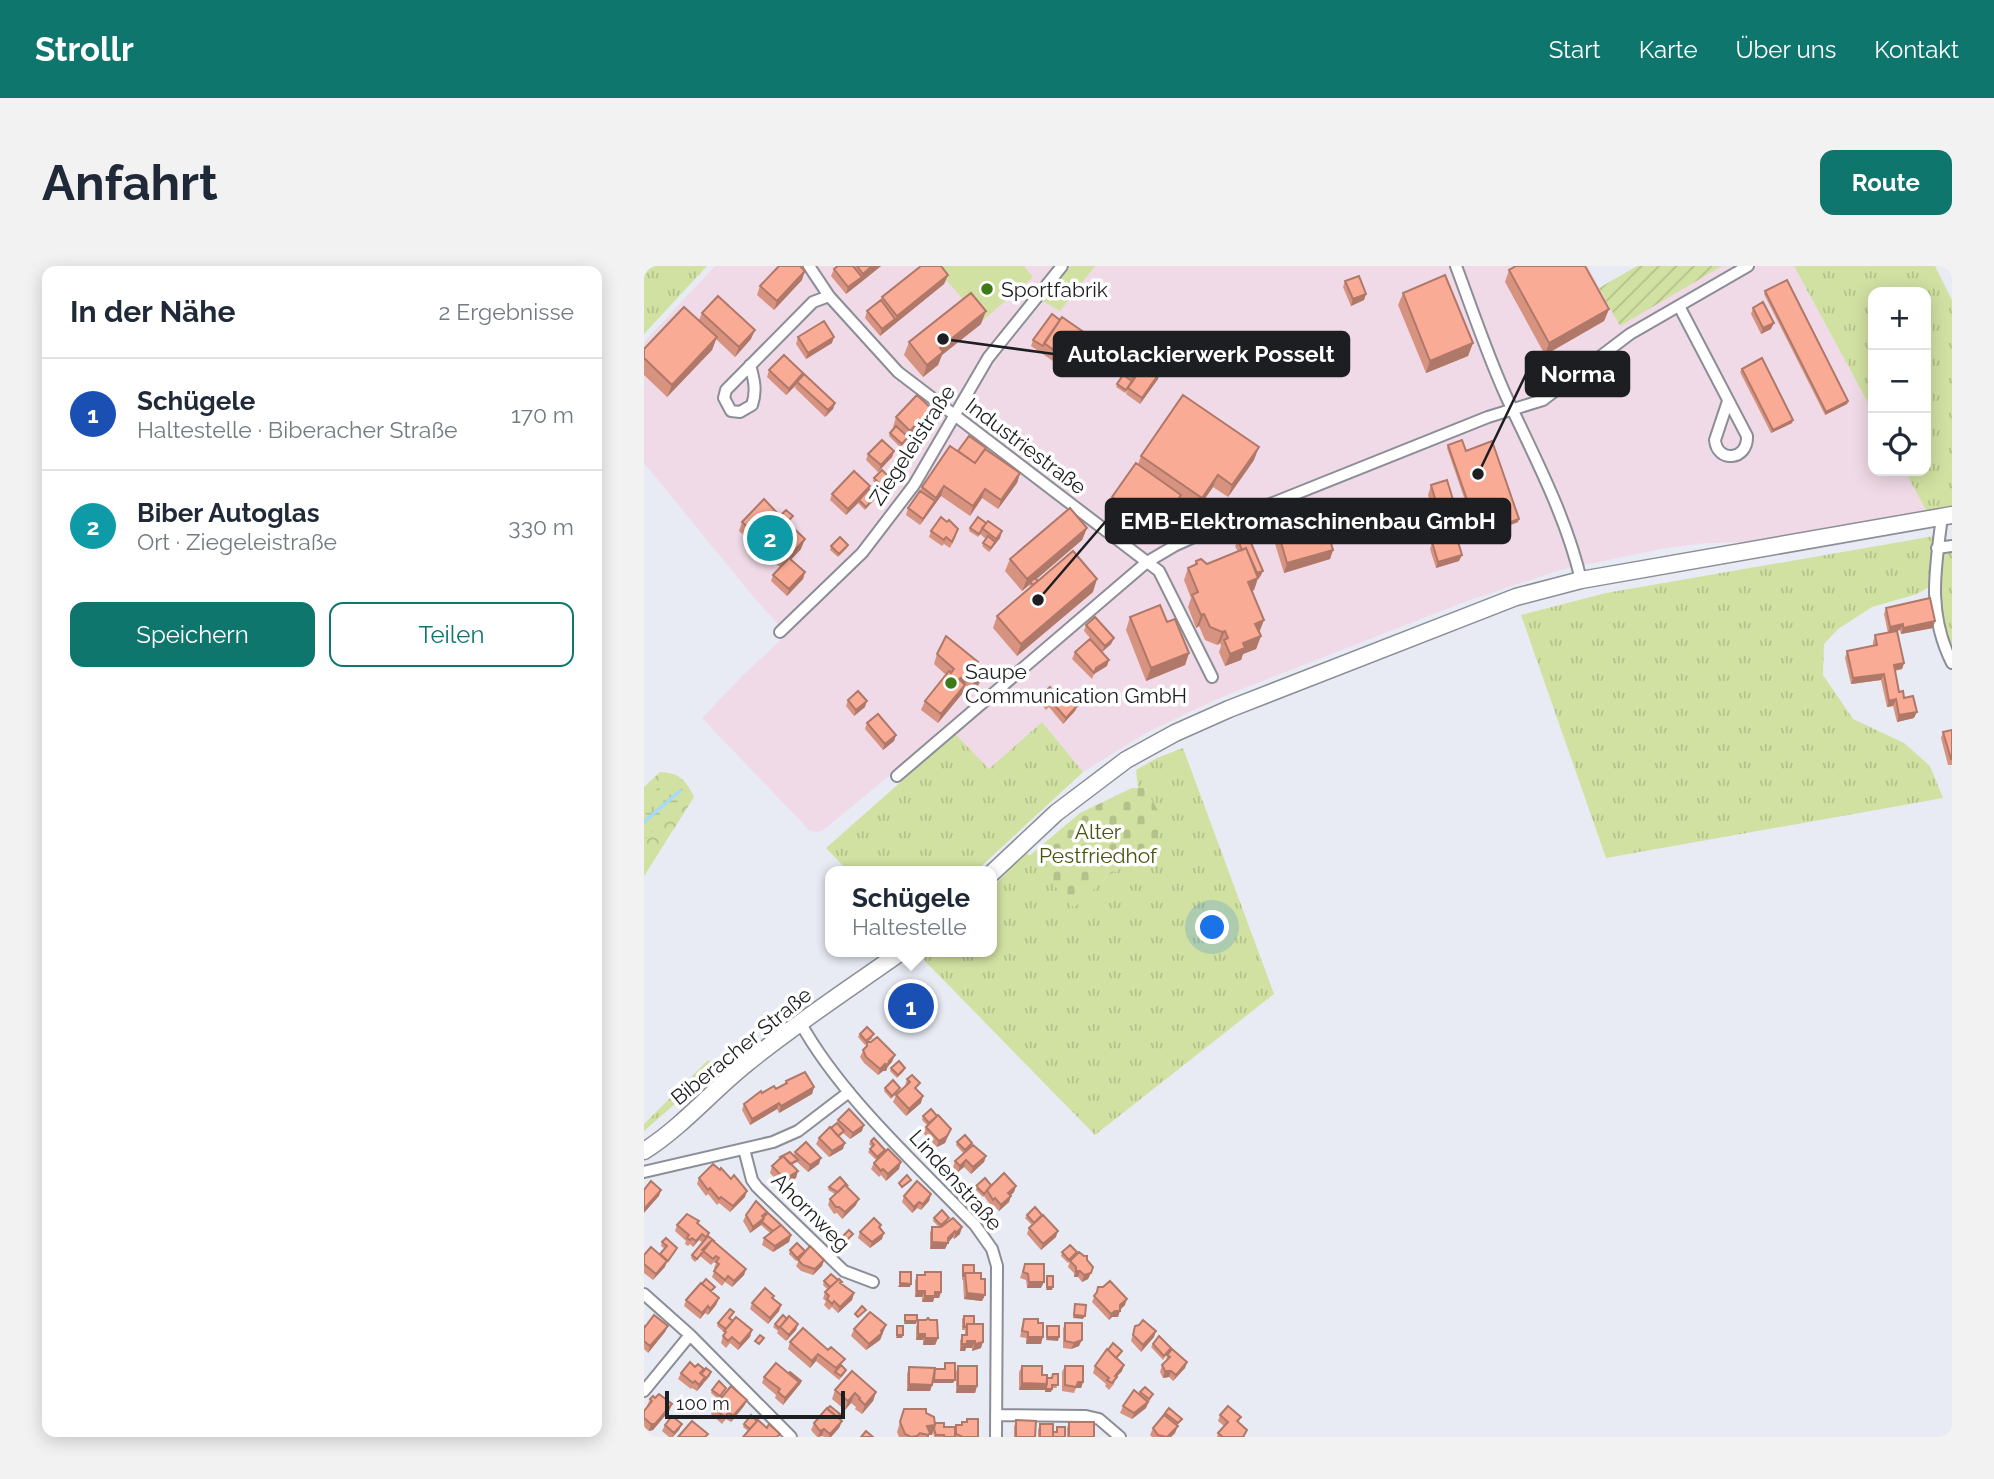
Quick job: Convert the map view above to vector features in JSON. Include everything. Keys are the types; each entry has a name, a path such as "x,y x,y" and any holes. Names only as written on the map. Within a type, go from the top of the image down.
{"street":[{"name":"Industriestraße","path":"809,266 829,296 898,372 1159,571 1212,677"},
{"name":"Ziegeleistraße","path":"780,632 862,553 914,485 988,358 1062,266"},
{"path":"1455,266 1507,397 1560,516 1581,580"},
{"path":"897,776 1147,562 1176,545 1243,515 1488,417 1543,400 1630,334 1748,266"},
{"path":"750,365 813,302 829,296"},
{"path":"1679,306 1747,436 1745,450 1734,456 1720,453 1715,440 1728,401"},
{"path":"997,868 1056,813 1126,760 1175,733 1229,709 1497,604 1581,580 1947,516 1937,548 1934,584 1935,611 1941,639 1952,663"},
{"path":"1937,548 1952,546"},
{"name":"Biberacher Straße","path":"644,1150 800,1022 894,957"},
{"name":"Lindenstraße","path":"800,1022 849,1092 975,1225 992,1249 998,1279 996,1437"},
{"path":"644,1172 773,1142 799,1131 849,1092"},
{"name":"Ahornweg","path":"744,1149 752,1180 757,1187 844,1271 873,1282"},
{"path":"644,1294 690,1335 791,1437"},
{"path":"644,1391 690,1335"},
{"path":"996,1415 1086,1416 1099,1419 1120,1437"}],"shaded area":[{"path":"715,266 1588,266 1620,325 1722,266 1794,266 1868,403 1868,476 1908,476 1927,512 1749,542 1666,548 1560,570 1467,601 1219,698 1146,733 1083,772 1042,722 989,770 955,735 902,780 893,773 822,831 815,832 809,830 702,718 787,634 644,463 644,342"}],"green space":[{"path":"644,266 707,266 644,334"},
{"name":"Sportfabrik","path":"934,266 1024,266 1033,277 982,321"},
{"path":"1071,266 1095,266 1060,311 1043,301"},
{"path":"1637,266 1722,266 1620,326 1599,288"},
{"path":"1794,266 1935,266 1952,300 1952,508 1927,512 1908,476 1931,476 1931,287 1868,287 1868,403"},
{"path":"1940,535 1934,584 1917,594 1872,607 1838,629 1824,644 1823,675 1853,719 1904,743 1930,766 1943,798 1606,858 1521,615 1606,593"},
{"path":"1952,547 1952,654 1940,616 1938,591 1940,552"},
{"path":"1042,722 1083,772 981,866 843,866 826,848 955,734 989,769"},
{"path":"1183,748 1274,994 1095,1135 921,957 997,957 997,883 1026,852 1074,907 1106,877 1157,846 1146,788 1138,788 1136,770"},
{"path":"660,772 681,778 694,797 644,876 644,787"},
{"path":"663,780 681,784 684,798 644,841 644,807"},
{"name":"Alter Pestfriedhof","path":"1132,788 1145,788 1160,814 1157,846 1106,877 1074,908 1029,856 1080,813"},
{"path":"708,1060 716,1068 644,1131 644,1124"}],"building":[{"path":"779,266 800,266 805,271 777,301 760,286"},
{"path":"838,266 853,266 862,277 848,287 834,269"},
{"path":"857,266 872,266 863,274"},
{"path":"921,266 941,266 948,275 897,316 882,297"},
{"path":"1516,266 1585,266 1609,309 1549,343 1509,270"},
{"path":"1445,275 1473,343 1430,361 1403,293"},
{"path":"1359,276 1366,294 1353,299 1345,281"},
{"path":"1787,280 1848,401 1826,412 1765,291"},
{"path":"971,293 986,311 940,348 943,352 927,365 909,342"},
{"path":"718,296 755,330 739,347 702,313"},
{"path":"881,300 895,319 882,329 867,311"},
{"path":"1763,302 1774,323 1763,328 1753,308"},
{"path":"684,307 717,337 672,385 644,358 644,349"},
{"path":"1052,314 1060,320 1043,346 1033,340"},
{"path":"1062,317 1098,342 1079,368 1044,343"},
{"path":"824,321 834,337 808,353 798,337"},
{"path":"784,355 803,373 789,389 769,370"},
{"path":"1137,355 1160,372 1142,398 1128,388 1143,366 1133,378 1124,372"},
{"path":"1762,358 1793,420 1773,430 1742,369"},
{"path":"804,374 835,403 828,410 797,382"},
{"path":"1123,375 1132,381 1126,390 1117,384"},
{"path":"917,395 934,411 934,415 925,424 920,420 910,431 896,417"},
{"path":"1183,395 1259,447 1232,485 1218,475 1202,498 1141,456"},
{"path":"896,426 908,437 902,444 890,433"},
{"path":"969,436 986,448 975,463 958,451"},
{"path":"882,440 894,451 881,465 868,454"},
{"path":"1462,440 1466,451 1492,441 1519,519 1476,537 1468,515 1472,514 1448,445"},
{"path":"950,446 975,463 985,449 1020,473 1001,500 985,489 973,506 944,486 936,498 922,487"},
{"path":"1136,463 1181,495 1157,528 1112,497"},
{"path":"882,470 891,479 883,487 874,478"},
{"path":"854,471 870,486 848,509 832,494"},
{"path":"1447,480 1458,516 1462,515 1467,529 1446,535 1431,485"},
{"path":"869,489 876,496 866,507 859,500"},
{"path":"920,491 935,501 923,519 908,508"},
{"path":"764,499 780,516 786,510 793,516 787,522 805,539 786,560 742,522"},
{"path":"1317,502 1320,512 1308,515 1305,505"},
{"path":"1070,508 1087,528 1027,579 1010,559"},
{"path":"1387,510 1394,535 1385,537 1382,528 1361,534 1356,518"},
{"path":"1322,511 1333,550 1287,563 1276,525"},
{"path":"941,517 947,522 949,520 958,529 952,542 931,531"},
{"path":"978,517 986,523 979,534 970,528"},
{"path":"988,521 1002,531 996,539 982,528"},
{"path":"1351,521 1354,532 1344,535 1341,524"},
{"path":"1456,535 1462,555 1438,562 1432,542"},
{"path":"988,536 995,542 991,548 983,543"},
{"path":"1248,536 1263,571 1257,573 1246,548 1242,550 1238,540"},
{"path":"840,537 848,545 839,554 831,546"},
{"path":"1246,548 1258,578 1248,582 1264,620 1255,624 1261,636 1243,643 1245,648 1230,654 1224,640 1228,638 1225,631 1210,627 1204,614 1201,615 1192,595 1198,592 1188,568 1201,559 1207,564"},
{"path":"1073,551 1097,579 1021,644 997,616"},
{"path":"789,558 805,572 789,589 773,575"},
{"path":"1930,598 1935,621 1903,628 1903,624 1890,627 1886,608"},
{"path":"1160,605 1167,622 1175,619 1189,653 1151,668 1130,617"},
{"path":"1095,617 1114,638 1105,646 1086,625"},
{"path":"1897,631 1904,663 1894,665 1899,692 1903,691 1904,698 1913,696 1917,712 1899,715 1896,699 1889,701 1884,674 1853,678 1847,651 1877,645 1875,635"},
{"path":"946,636 978,662 974,667 982,677 974,681 969,674 959,679 965,685 941,714 925,701 949,671 951,673 954,669 937,654"},
{"path":"1090,639 1109,660 1096,668 1094,673 1075,652"},
{"path":"1050,687 1057,696 1064,690 1078,705 1066,718 1051,701 1049,703 1041,695"},
{"path":"858,691 867,701 856,710 848,700"},
{"path":"878,714 896,735 885,744 867,723"},
{"path":"1952,730 1952,759 1951,759 1943,732"},
{"path":"867,1027 874,1034 866,1041 860,1034"},
{"path":"877,1037 895,1055 888,1065 885,1064 880,1069 866,1057 863,1050 867,1042"},
{"path":"899,1061 905,1068 898,1075 891,1068"},
{"path":"805,1072 814,1087 752,1119 744,1104 761,1091 762,1093 774,1086 776,1089"},
{"path":"912,1075 920,1083 915,1088 923,1096 909,1109 896,1095 910,1082 907,1079"},
{"path":"893,1080 900,1088 892,1096 885,1088"},
{"path":"849,1109 864,1125 853,1133 838,1120"},
{"path":"931,1109 937,1116 929,1123 923,1116"},
{"path":"938,1115 951,1129 947,1136 939,1141 926,1127"},
{"path":"837,1123 844,1131 838,1136 831,1128"},
{"path":"830,1127 845,1143 832,1151 819,1138"},
{"path":"965,1135 972,1143 965,1150 957,1142"},
{"path":"874,1138 885,1150 877,1157 870,1149 874,1145 871,1141"},
{"path":"806,1142 821,1158 810,1165 795,1152"},
{"path":"973,1145 986,1156 973,1167 966,1160 960,1166 955,1161"},
{"path":"888,1149 901,1162 888,1174 874,1163"},
{"path":"790,1152 798,1160 790,1164 783,1156 780,1157"},
{"path":"783,1156 798,1171 785,1179 772,1166"},
{"path":"713,1164 731,1179 734,1175 747,1191 733,1206 721,1197 719,1199 710,1188 708,1190 699,1178"},
{"path":"1004,1173 1016,1186 1008,1193 1011,1196 1001,1205 995,1198 993,1200 987,1190"},
{"path":"907,1175 911,1180 902,1187 899,1183"},
{"path":"840,1177 847,1185 838,1192 829,1187"},
{"path":"985,1178 991,1185 984,1194 976,1186"},
{"path":"651,1181 661,1190 644,1209 644,1190"},
{"path":"917,1181 931,1194 923,1204 919,1202 914,1207 904,1196"},
{"path":"845,1185 859,1199 845,1212 836,1207 830,1199"},
{"path":"756,1201 767,1212 753,1227 746,1215"},
{"path":"1035,1207 1042,1215 1034,1223 1027,1215"},
{"path":"942,1210 949,1218 941,1225 934,1218"},
{"path":"768,1213 781,1225 773,1231 762,1222"},
{"path":"687,1214 699,1221 697,1223 709,1233 706,1237 702,1234 696,1241 687,1238 689,1235 677,1225"},
{"path":"1043,1215 1058,1231 1043,1244 1029,1228"},
{"path":"874,1218 884,1233 872,1242 860,1232"},
{"path":"953,1218 962,1227 948,1238 948,1243 932,1242 932,1227 941,1227"},
{"path":"781,1225 791,1235 775,1246 764,1238"},
{"path":"849,1230 853,1234 844,1243 840,1239"},
{"path":"708,1236 713,1240 697,1259 692,1255"},
{"path":"666,1238 677,1248 668,1261 660,1254 667,1246 662,1242"},
{"path":"712,1240 746,1269 734,1281 728,1276 725,1280 714,1271 719,1264 716,1262 719,1258 716,1256 713,1259 702,1250"},
{"path":"797,1243 805,1251 797,1258 790,1250"},
{"path":"1070,1245 1077,1252 1069,1260 1062,1252"},
{"path":"810,1246 824,1260 815,1269 798,1260"},
{"path":"651,1247 667,1261 656,1274 644,1264 644,1255"},
{"path":"1079,1252 1087,1256 1093,1267 1091,1273 1084,1275 1076,1271 1070,1261"},
{"path":"1025,1264 1044,1264 1044,1282 1029,1282 1028,1274 1023,1272"},
{"path":"963,1265 974,1265 974,1273 965,1273 963,1276"},
{"path":"900,1272 911,1272 911,1284 900,1283"},
{"path":"925,1272 941,1272 941,1292 935,1292 935,1296 925,1296 925,1291 917,1291 917,1275 925,1275"},
{"path":"965,1273 981,1273 981,1279 985,1279 985,1295 967,1293"},
{"path":"831,1274 838,1280 830,1287 824,1281"},
{"path":"1047,1276 1053,1276 1053,1287 1047,1287"},
{"path":"706,1279 715,1287 711,1291 702,1284"},
{"path":"839,1279 842,1282 840,1283 854,1293 840,1307 827,1299 829,1296 825,1292"},
{"path":"1110,1281 1127,1299 1120,1305 1120,1311 1111,1314 1094,1296 1098,1287 1103,1287"},
{"path":"701,1283 719,1298 710,1309 708,1306 702,1313 686,1300"},
{"path":"765,1288 781,1305 770,1318 752,1303"},
{"path":"1075,1304 1086,1305 1085,1316 1074,1315"},
{"path":"862,1306 866,1310 858,1317 855,1314"},
{"path":"730,1309 734,1312 729,1318 733,1321 726,1329 718,1323"},
{"path":"870,1312 886,1325 882,1333 869,1344 854,1329"},
{"path":"654,1315 668,1326 650,1346 644,1341 644,1326"},
{"path":"783,1315 787,1319 779,1328 775,1324"},
{"path":"905,1315 917,1315 917,1321 905,1321"},
{"path":"789,1316 798,1324 789,1335 780,1327"},
{"path":"964,1316 974,1316 974,1324 964,1327"},
{"path":"736,1317 752,1330 740,1344 732,1337 728,1341 723,1336"},
{"path":"1024,1319 1038,1319 1038,1323 1043,1323 1043,1337 1028,1337 1028,1332 1022,1331"},
{"path":"918,1320 937,1320 938,1338 925,1338 925,1334 918,1334"},
{"path":"1143,1320 1156,1331 1143,1345 1133,1335 1135,1326"},
{"path":"1065,1323 1082,1323 1082,1340 1074,1343 1065,1341"},
{"path":"967,1324 983,1324 983,1342 975,1344 975,1341 967,1341 967,1344 962,1344 962,1335 967,1335"},
{"path":"897,1326 903,1326 903,1335 897,1335"},
{"path":"1047,1326 1059,1326 1059,1337 1047,1337"},
{"path":"803,1328 828,1350 831,1347 845,1359 836,1368 818,1354 812,1361 790,1342"},
{"path":"760,1335 764,1338 759,1344 755,1341"},
{"path":"1159,1336 1171,1348 1164,1356 1153,1344"},
{"path":"1113,1343 1122,1351 1116,1358 1108,1350"},
{"path":"1107,1349 1124,1365 1112,1383 1095,1366"},
{"path":"1172,1349 1187,1362 1176,1375 1165,1371 1162,1365 1170,1357 1167,1355"},
{"path":"690,1362 695,1367 698,1364 704,1369 700,1373 705,1377 699,1385 681,1373"},
{"path":"776,1363 799,1382 785,1398 778,1392 780,1389 764,1377"},
{"path":"945,1363 955,1363 955,1380 934,1380 935,1369 945,1369"},
{"path":"841,1365 846,1370 841,1376 835,1372"},
{"path":"958,1366 977,1366 977,1386 958,1386"},
{"path":"1022,1366 1042,1366 1042,1375 1047,1375 1047,1384 1022,1383"},
{"path":"1065,1366 1083,1366 1083,1382 1078,1382 1076,1387 1065,1385"},
{"path":"909,1367 935,1368 932,1385 909,1384"},
{"path":"706,1368 711,1372 704,1381 705,1377 701,1374"},
{"path":"852,1371 876,1392 865,1405 855,1393 848,1401 835,1390"},
{"path":"1053,1374 1058,1374 1058,1385 1046,1389 1047,1378 1052,1378"},
{"path":"719,1381 726,1388 720,1396 712,1390"},
{"path":"731,1386 747,1400 733,1416 729,1412 725,1417 713,1408"},
{"path":"1145,1387 1153,1394 1149,1399 1140,1392"},
{"path":"1134,1390 1148,1402 1134,1413 1123,1406"},
{"path":"659,1394 672,1404 655,1424 651,1424 644,1418 644,1411 652,1401 650,1399"},
{"path":"830,1406 840,1414 837,1417 827,1409"},
{"path":"1228,1406 1241,1417 1237,1421 1247,1430 1243,1437 1223,1437 1218,1433 1228,1422 1220,1415"},
{"path":"827,1408 842,1421 830,1434 824,1429 820,1431 814,1423"},
{"path":"1169,1408 1182,1419 1178,1423 1165,1413"},
{"path":"904,1409 926,1409 926,1413 934,1417 935,1425 927,1426 930,1433 928,1435 920,1433 911,1437 905,1434 900,1422"},
{"path":"751,1415 757,1421 750,1429 744,1424"},
{"path":"1164,1415 1178,1426 1167,1437 1158,1435 1153,1428"},
{"path":"672,1416 682,1424 674,1433 665,1425"},
{"path":"967,1419 978,1419 978,1437 956,1434 956,1425 962,1425"},
{"path":"758,1420 767,1428 769,1424 780,1434 777,1437 743,1437"},
{"path":"1016,1420 1036,1421 1035,1437 1016,1437"},
{"path":"692,1421 708,1434 705,1437 678,1437"},
{"path":"1069,1422 1094,1422 1094,1437 1069,1437"},
{"path":"935,1423 944,1423 944,1427 955,1427 955,1437 936,1435"},
{"path":"1040,1424 1053,1424 1053,1437 1040,1437"},
{"path":"1057,1427 1065,1427 1065,1437 1053,1437"},
{"path":"866,1431 873,1437 861,1437"}],"waterway":[{"path":"644,822 680,791"}],"place":[{"name":"Sportfabrik","path":"987,289"},
{"name":"Autolackierwerk Posselt","path":"943,339"},
{"name":"Norma","path":"1478,474"},
{"name":"Biber Autoglas","path":"770,538"},
{"name":"EMB-Elektromaschinenbau GmbH","path":"1038,600"},
{"name":"Saupe Communication GmbH","path":"951,683"},
{"name":"Schügele","path":"911,1006"}]}
